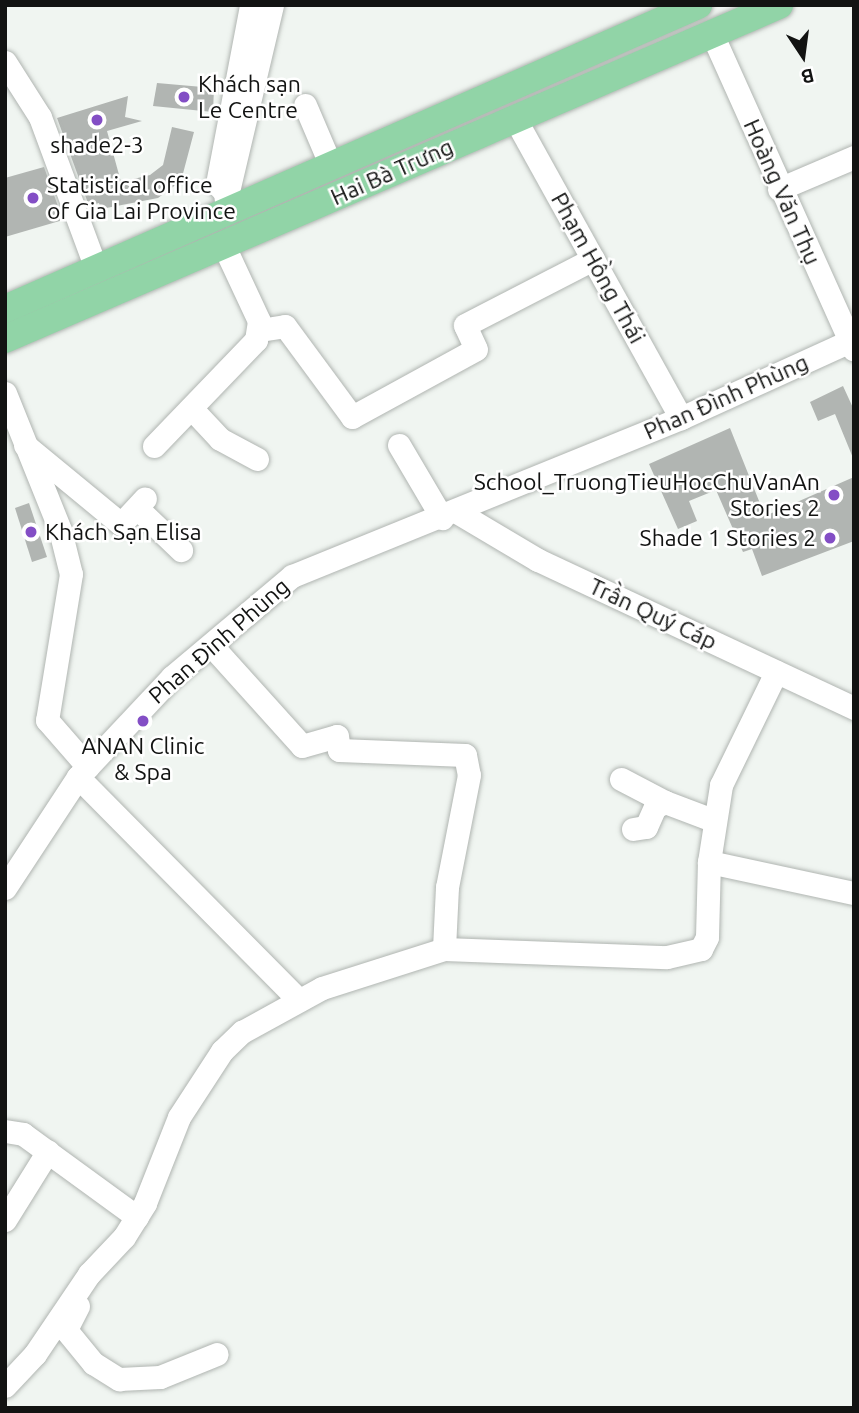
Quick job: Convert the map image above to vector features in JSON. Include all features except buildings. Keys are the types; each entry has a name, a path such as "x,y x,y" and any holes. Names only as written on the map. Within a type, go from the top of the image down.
{"main road":[{"name":"Hai Bà Trưng","path":"5,309 96,268 226,201 331,166 699,5"},
{"path":"699,5 712,34"},
{"name":"Hai Bà Trưng","path":"5,339 224,246 514,117 779,5"},
{"path":"224,246 226,201"}],"street":[{"path":"226,201 217,184 251,5"},
{"path":"226,201 233,181 272,5"},
{"name":"Hoàng Văn Thụ","path":"712,34 779,189 853,343"},
{"path":"5,62 40,117 96,268"},
{"path":"305,105 331,166"},
{"name":"Phạm Hồng Thái","path":"514,117 681,418"},
{"path":"779,189 854,157"},
{"path":"154,446 256,340 260,330 224,246"},
{"path":"260,330 285,326 352,417 477,349 465,325 593,260"},
{"name":"Phan Đình Phùng","path":"5,888 83,772 172,677 292,576 449,515 853,343"},
{"path":"5,393 64,541 71,574 47,720 83,772 299,1000"},
{"path":"191,408 220,439 257,459"},
{"path":"25,444 121,524 141,503 181,550"},
{"path":"399,445 449,515"},
{"name":"Trần Quý Cáp","path":"449,515 538,560 854,708"},
{"path":"211,645 302,746 337,736 340,750 457,752 469,762 447,887 444,949"},
{"path":"216,1354 181,1371 139,1381 119,1379 93,1363 66,1328 113,1250 137,1217 179,1116 222,1051 242,1032 299,1000 376,967 444,949 667,957 695,952 708,937 709,862 721,785 776,671"},
{"path":"621,779 665,802 715,821"},
{"path":"633,830 646,827 655,807 665,802"},
{"path":"709,862 854,893"},
{"path":"5,1130 23,1134 137,1217"},
{"path":"5,1220 48,1151"},
{"path":"5,1386 35,1354 89,1274 113,1250"}],"place":[{"name":"Khách sạn Le Centre","path":"184,97"},
{"name":"shade2-3","path":"97,120"},
{"name":"Statistical office of Gia Lai Province","path":"33,198"},
{"name":"School_TruongTieuHocChuVanAn Stories 2","path":"834,495"},
{"name":"Khách Sạn Elisa","path":"31,532"},
{"name":"Shade 1 Stories 2","path":"830,538"},
{"name":"ANAN Clinic & Spa","path":"143,721"}]}
